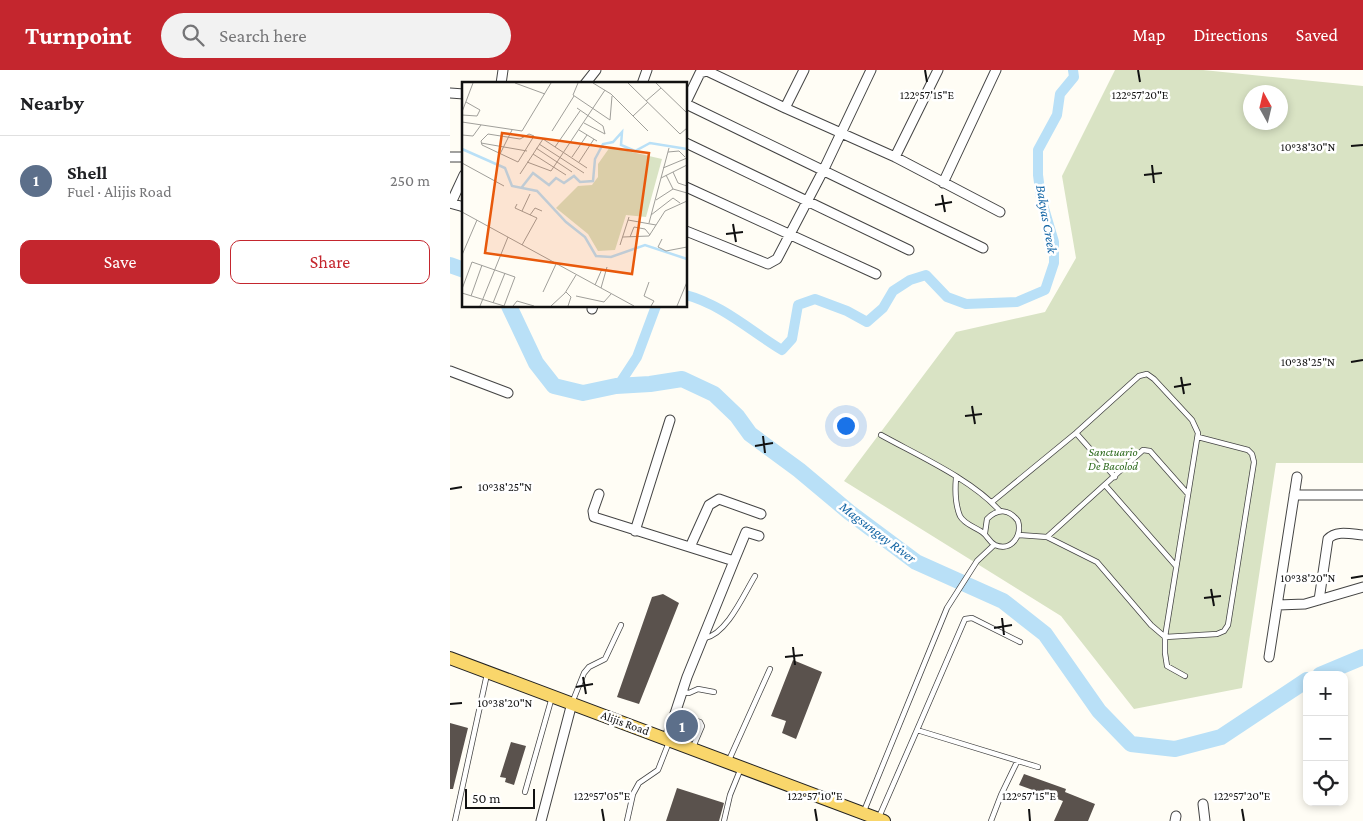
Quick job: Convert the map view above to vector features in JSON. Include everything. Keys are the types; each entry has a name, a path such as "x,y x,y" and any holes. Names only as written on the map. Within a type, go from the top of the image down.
{"main road":[{"name":"Alijis Road","path":"450,658 864,812 881,820"}],"street":[{"path":"587,82 596,70"},
{"path":"785,108 804,70"},
{"path":"688,232 768,264 777,259 824,169 871,70"},
{"path":"895,157 938,70"},
{"path":"943,183 996,70"},
{"path":"688,99 700,73 707,71 840,134 895,157 1000,212"},
{"path":"688,104 983,248"},
{"path":"688,145 910,250"},
{"path":"450,203 462,179"},
{"path":"688,188 789,236 876,274"},
{"path":"450,371 508,394"},
{"path":"635,532 670,420"},
{"path":"1269,657 1297,477"},
{"path":"599,494 593,511 594,517 635,532 734,561"},
{"path":"1294,495 1363,495"},
{"path":"690,547 709,505 714,500 719,499 761,514"},
{"path":"668,739 682,692 746,532 759,536"},
{"path":"1318,600 1328,540 1340,534 1363,535"},
{"path":"1278,605 1305,604 1363,587"},
{"path":"541,821 572,703"},
{"path":"1203,804 1205,821"}],"lane":[{"path":"992,502 1076,433 1139,376 1147,374 1192,420 1198,437 1176,566 1164,653 1168,666 1185,676"},
{"path":"1076,433 1115,477"},
{"path":"881,435 956,478 992,502 1000,511"},
{"path":"1019,535 1047,537 1097,562 1151,625 1165,637 1224,632 1228,625 1254,462 1252,454 1248,450 1198,437"},
{"path":"1047,537 1143,450 1147,449 1188,494"},
{"path":"956,478 955,494 960,516 963,521 985,533 994,545"},
{"path":"1105,484 1176,566"},
{"path":"864,812 953,596 977,561 994,545 1008,546 1019,535 1018,521 1007,511 1000,511 987,519 985,533"},
{"path":"705,638 714,636 724,626 756,576"},
{"path":"881,820 965,619 972,618 1020,642"},
{"path":"572,703 584,673 589,667 605,659 621,624"},
{"path":"729,762 770,669"},
{"path":"455,821 488,673"},
{"path":"682,692 698,689 714,692"},
{"path":"525,792 552,696"},
{"path":"675,714 700,722 702,726 693,748"},
{"path":"918,730 1038,767"},
{"path":"627,821 633,794 639,783 658,770 668,739"},
{"path":"991,821 1017,762"},
{"path":"724,821 730,795 742,767"}],"green space":[{"name":"Sanctuario De Bacolod","path":"1115,70 1203,70 1363,86 1363,463 1276,463 1242,688 1134,709 1061,616 844,481 956,332 1045,312 1076,258 1062,176"}],"building":[{"path":"663,594 679,603 639,704 617,697 652,597"},
{"path":"793,660 822,672 796,739 782,733 786,721 771,716"},
{"path":"680,720 689,723 684,735 675,732"},
{"path":"450,723 468,728 453,789 450,789"},
{"path":"511,742 526,746 514,785 505,782 506,778 500,777"},
{"path":"1024,774 1066,789 1065,792 1095,804 1088,821 1054,821 1063,801 1019,785"},
{"path":"677,788 724,803 719,821 666,821"}],"waterway":[{"name":"Bakyas Creek","path":"688,296 712,305 782,350 792,339 798,305 815,299 847,311 867,322 883,308 893,291 910,280 926,275 947,297 966,304 1017,302 1045,290 1054,263 1054,242 1041,198 1038,175 1038,150 1057,115 1060,94 1074,77 1073,70"},
{"name":"Magsungay River","path":"450,265 462,269"},
{"name":"Magsungay River","path":"510,308 536,363 554,386 583,393 616,386 650,384 682,379 714,394 737,416 750,434 916,562 1003,601 1045,634 1099,711 1131,744 1175,749 1221,737 1303,683"},
{"name":"Bakyas Creek","path":"616,386 637,357 655,308"},
{"name":"Magsungay River","path":"1330,671 1363,657"}],"place":[{"name":"Shell","path":"682,726"}]}
